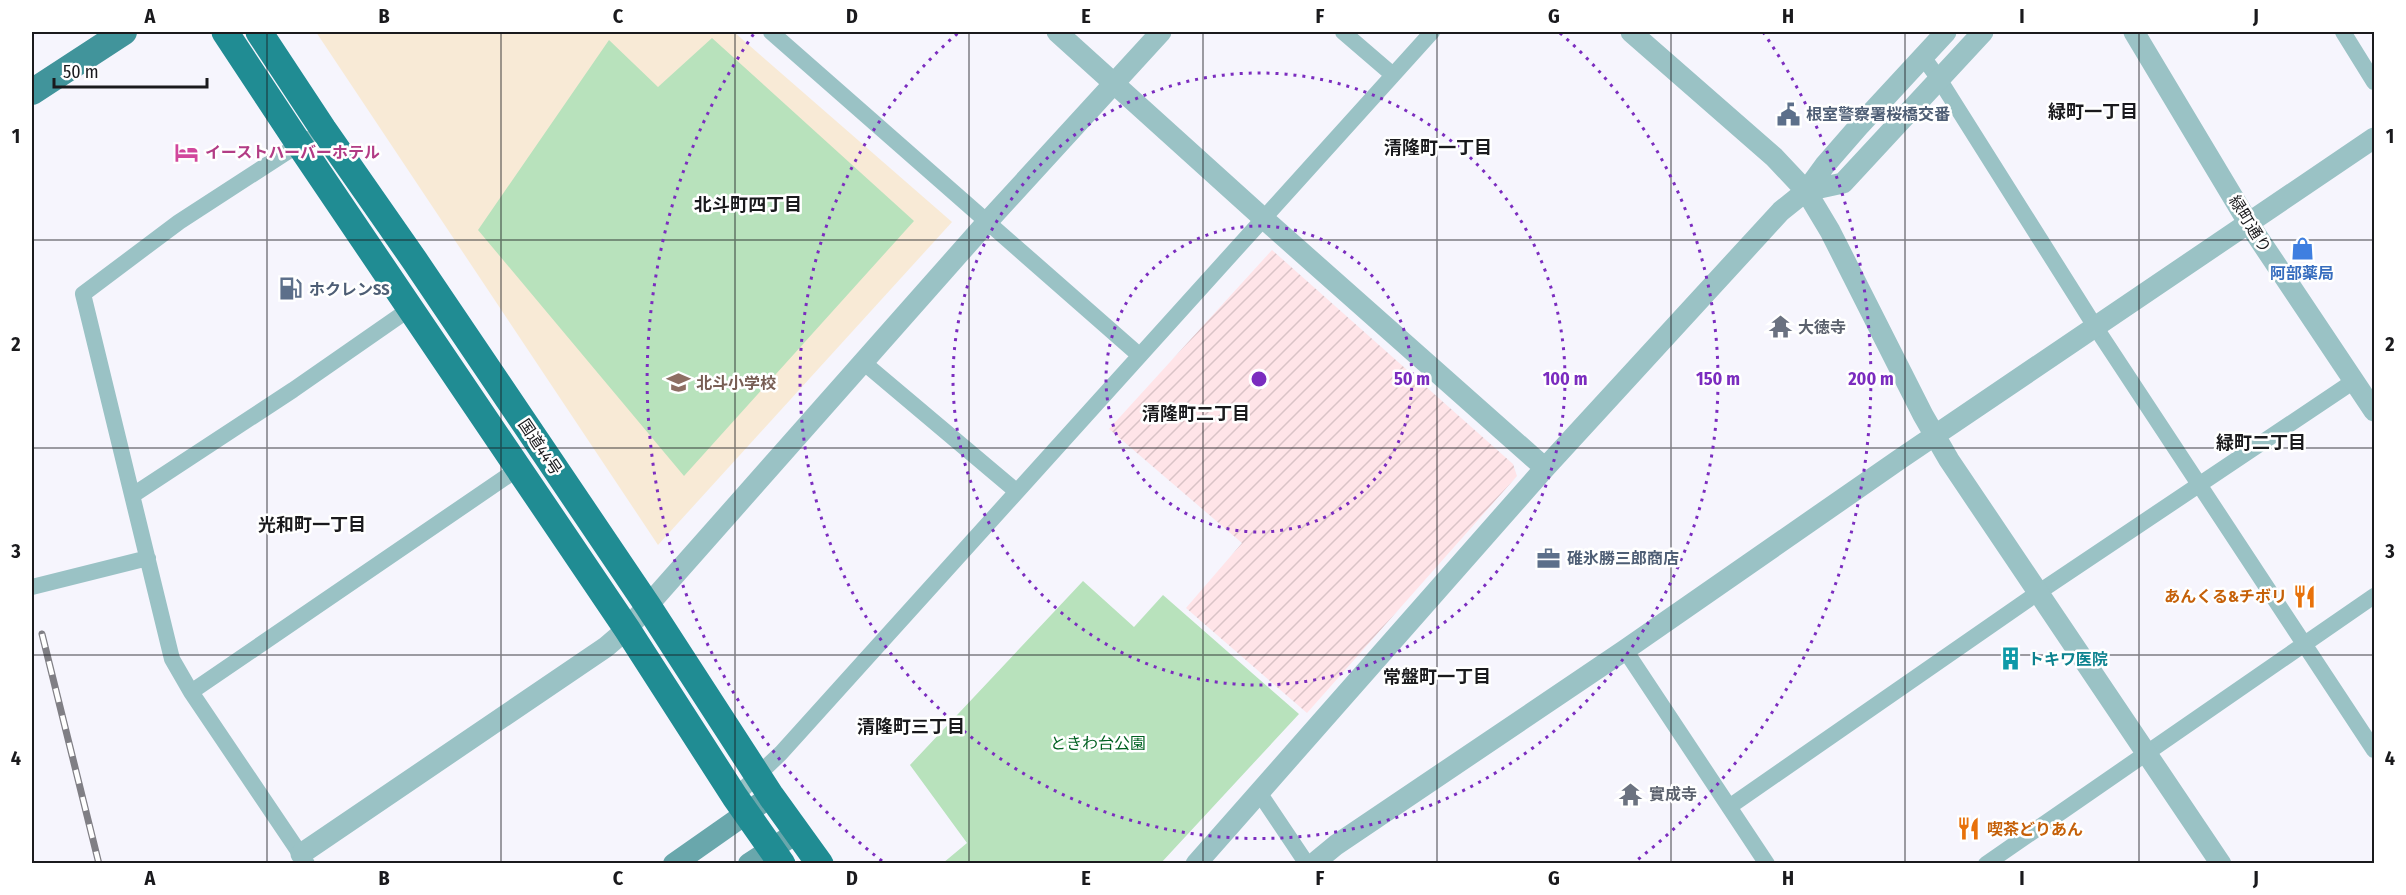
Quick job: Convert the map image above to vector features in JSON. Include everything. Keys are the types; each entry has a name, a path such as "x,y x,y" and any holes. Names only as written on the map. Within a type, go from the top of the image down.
{"highway":[{"name":"国道44号","path":"225,32 627,629 741,806 777,856"},
{"name":"国道44号","path":"259,32 322,129 415,261 648,606 764,786 820,864"}],"main road":[{"path":"32,92 124,32"},
{"path":"674,864 764,786"},
{"path":"749,864 777,856 796,832"}],"street":[{"path":"771,32 1138,355"},
{"path":"1057,32 1545,468"},
{"path":"322,129 179,222 83,294 172,658 191,692 304,859 606,647 627,629 988,221 1161,32"},
{"path":"1343,32 1393,75"},
{"path":"764,786 781,753 1432,32"},
{"path":"1631,32 1774,157 1806,192 1830,231 1935,436 2221,864"},
{"path":"1196,864 1545,468 1780,212 1806,192 1825,165 1946,32"},
{"path":"1806,192 1843,183 1983,32"},
{"name":"緑町通り","path":"2134,32 2249,224 2374,411"},
{"path":"2343,32 2374,82"},
{"path":"1923,57 1940,79 2096,328 2374,750"},
{"path":"1313,864 1346,838 2374,138"},
{"path":"133,495 293,390 411,308"},
{"path":"863,362 1016,492"},
{"path":"1729,807 2039,592 2354,381"},
{"path":"191,692 519,468"},
{"path":"32,587 148,558"},
{"path":"1986,864 2374,596"},
{"path":"1625,650 1767,864"},
{"path":"1258,791 1307,864"}],"shaded area":[{"name":"北斗小学校","path":"316,32 734,32 952,222 658,545"},
{"path":"1272,250 1513,464 1517,476 1307,713 1186,608 1242,543 1109,429"}],"green space":[{"name":"北斗小学校","path":"712,38 914,221 684,476 478,230 609,40 658,87"},
{"name":"ときわ台公園","path":"1083,581 1134,627 1163,595 1299,714 1161,863 943,863 967,843 910,765"}],"railway":[{"path":"42,634 99,864"}],"place":[{"name":"根室警察署桜橋交番","path":"1788,114"},
{"name":"イーストハーバーホテル","path":"187,152"},
{"name":"阿部薬局","path":"2302,248"},
{"name":"ホクレンSS","path":"291,289"},
{"name":"大徳寺","path":"1780,327"},
{"name":"北斗小学校","path":"678,383"},
{"name":"碓氷勝三郎商店","path":"1549,558"},
{"name":"あんくる&チボリ","path":"2305,596"},
{"name":"トキワ医院","path":"2010,659"},
{"name":"實成寺","path":"1631,794"},
{"name":"喫茶どりあん","path":"1969,829"}],"district":[{"name":"緑町一丁目","path":"2093,112"},
{"name":"清隆町一丁目","path":"1438,148"},
{"name":"北斗町四丁目","path":"748,205"},
{"name":"清隆町二丁目","path":"1196,414"},
{"name":"緑町二丁目","path":"2261,443"},
{"name":"光和町一丁目","path":"312,525"},
{"name":"常盤町一丁目","path":"1437,677"},
{"name":"清隆町三丁目","path":"911,727"}]}
